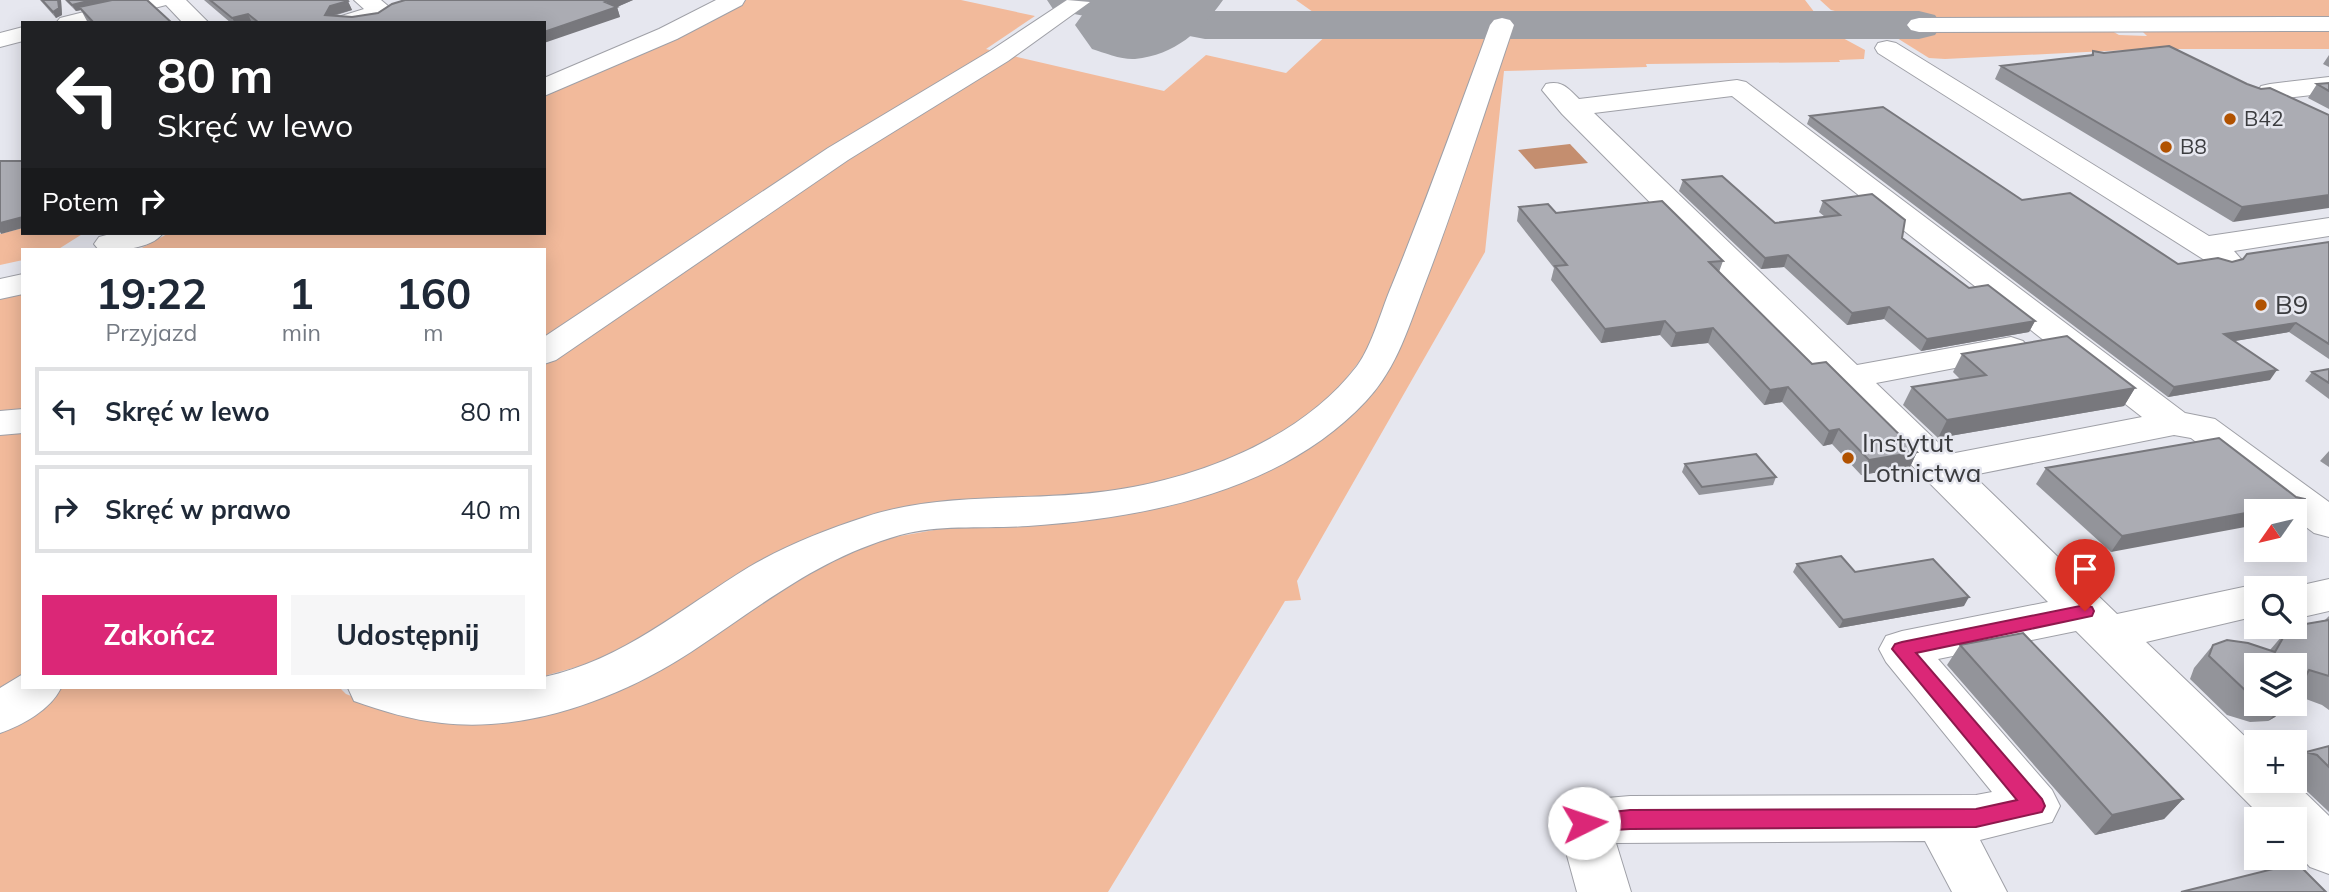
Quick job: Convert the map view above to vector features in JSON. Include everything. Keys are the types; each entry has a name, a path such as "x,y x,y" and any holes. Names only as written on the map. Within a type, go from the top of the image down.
{"street":[{"path":"72,15 160,0"},
{"path":"173,0 195,21"},
{"path":"350,21 382,11 366,0"},
{"path":"546,87 668,34 734,0"},
{"path":"546,352 838,155 999,56 1079,2"},
{"path":"1919,24 2329,24"},
{"path":"374,689 401,700 436,705 474,706 533,699 574,688 659,650 779,569 888,524 934,515 1027,512 1129,501 1197,484 1261,459 1333,414 1376,366 1425,242 1502,25"},
{"path":"0,40 21,35"},
{"path":"1887,48 2214,252 2329,227"},
{"path":"2305,110 2270,92 2329,85"},
{"path":"2174,423 1737,88 1563,99 2244,767"},
{"path":"110,242 139,235"},
{"path":"0,289 21,284"},
{"path":"1849,377 2065,339"},
{"path":"0,423 21,421"},
{"path":"1939,469 2174,423 2202,428 2329,523"},
{"path":"2307,600 2329,595"},
{"path":"1604,892 1584,823 1630,819 1976,818 2034,806 1902,649 2244,603"},
{"path":"0,713 36,689"},
{"path":"2270,793 2329,850"},
{"path":"1941,818 1980,892"}],"shaded area":[{"path":"742,0 961,0 1035,16 986,49 997,52 546,343 546,248 142,248 165,235 546,235 546,92"},
{"path":"1296,0 1805,0 1815,13 1806,18 1340,19 1313,12"},
{"path":"1820,0 2329,0 2329,18 1863,18 1831,10"},
{"path":"2329,30 2329,49 2146,49 1945,59 1929,58 1897,38 1897,35 1907,31 2112,31 2119,35 2147,36 2142,31"},
{"path":"1331,31 1468,31 1485,39 1373,344 1322,409 1251,452 1128,493 932,507 602,660 546,675 546,360 759,215 1009,55 1164,91 1206,55 1286,73"},
{"path":"1521,31 1810,31 1841,37 1865,50 1864,59 1839,60 1840,62 1646,64 1647,67 1504,71 1485,252 1297,581 1301,600 1285,601 1108,892 0,892 0,722 50,689 341,689 346,694 400,715 496,716 872,541 951,527 1067,521 1171,506 1237,483 1297,456 1350,416 1372,395 1396,351 1508,34"},
{"path":"1570,144 1588,163 1535,169 1518,150"},
{"path":"21,229 21,235 81,235 60,248 21,248 21,260 0,265 0,234"},
{"path":"21,288 21,417 0,419 0,293"},
{"path":"21,426 21,689 0,703 0,428"}],"building":[{"path":"42,0 58,0 59,8 53,12"},
{"path":"67,0 92,0 72,5"},
{"path":"112,0 147,0 170,21 92,21 79,7"},
{"path":"210,0 347,0 330,6 325,15 352,17 378,13 405,0 610,0 605,2 617,7 546,31 546,21 257,21 248,14 232,18"},
{"path":"2169,46 2247,84 2261,89 2270,88 2329,115 2329,195 2242,207 2001,66 2093,55 2093,51 2104,53"},
{"path":"2329,83 2329,91 2317,84"},
{"path":"1883,107 2022,200 2070,193 2178,264 2218,258 2232,262 2243,259 2247,254 2329,242 2329,344 2296,323 2224,334 2277,370 2174,387 1810,116"},
{"path":"0,161 21,161 21,218 0,223"},
{"path":"1722,176 1775,223 1840,215 1823,201 1872,194 1905,220 1902,238 1969,288 1988,285 2035,321 1927,339 1889,307 1852,313 1788,255 1765,258 1683,180"},
{"path":"1662,201 1723,261 1709,262 1812,364 1826,362 1917,452 1869,460 1839,429 1829,431 1788,387 1770,390 1713,328 1676,333 1665,321 1605,329 1555,266 1567,265 1519,207 1548,204 1556,213"},
{"path":"2067,336 2135,388 1947,420 1912,387 1986,375 1962,354"},
{"path":"2329,369 2329,383 2312,372"},
{"path":"2219,438 2296,497 2305,499 2244,499 2244,513 2122,536 2046,468"},
{"path":"1756,454 1776,477 1702,487 1685,464"},
{"path":"1841,556 1855,572 1933,559 1969,597 1843,620 1797,564"},
{"path":"2329,620 2329,676 2309,670 2307,674 2307,653 2244,653 2244,689 2209,656 2213,645 2227,640 2248,643 2275,652 2282,639 2307,639 2307,624"},
{"path":"2023,633 2183,799 2112,815 1960,645"},
{"path":"2329,746 2329,767 2317,755 2307,752"},
{"path":"2269,870 2304,870 2326,892 2181,892"}],"taxiway":[{"path":"1069,0 1205,25 1919,25"}],"runway":[{"path":"1133,25 1167,0"}],"place":[{"name":"B42","path":"2230,119"},
{"name":"B8","path":"2166,147"},
{"name":"B9","path":"2261,305"},
{"name":"Instytut Lotnictwa","path":"1848,458"}],"route":[{"path":"1584,823 1630,819 1976,818 2034,806 1902,649 2085,611"}]}
